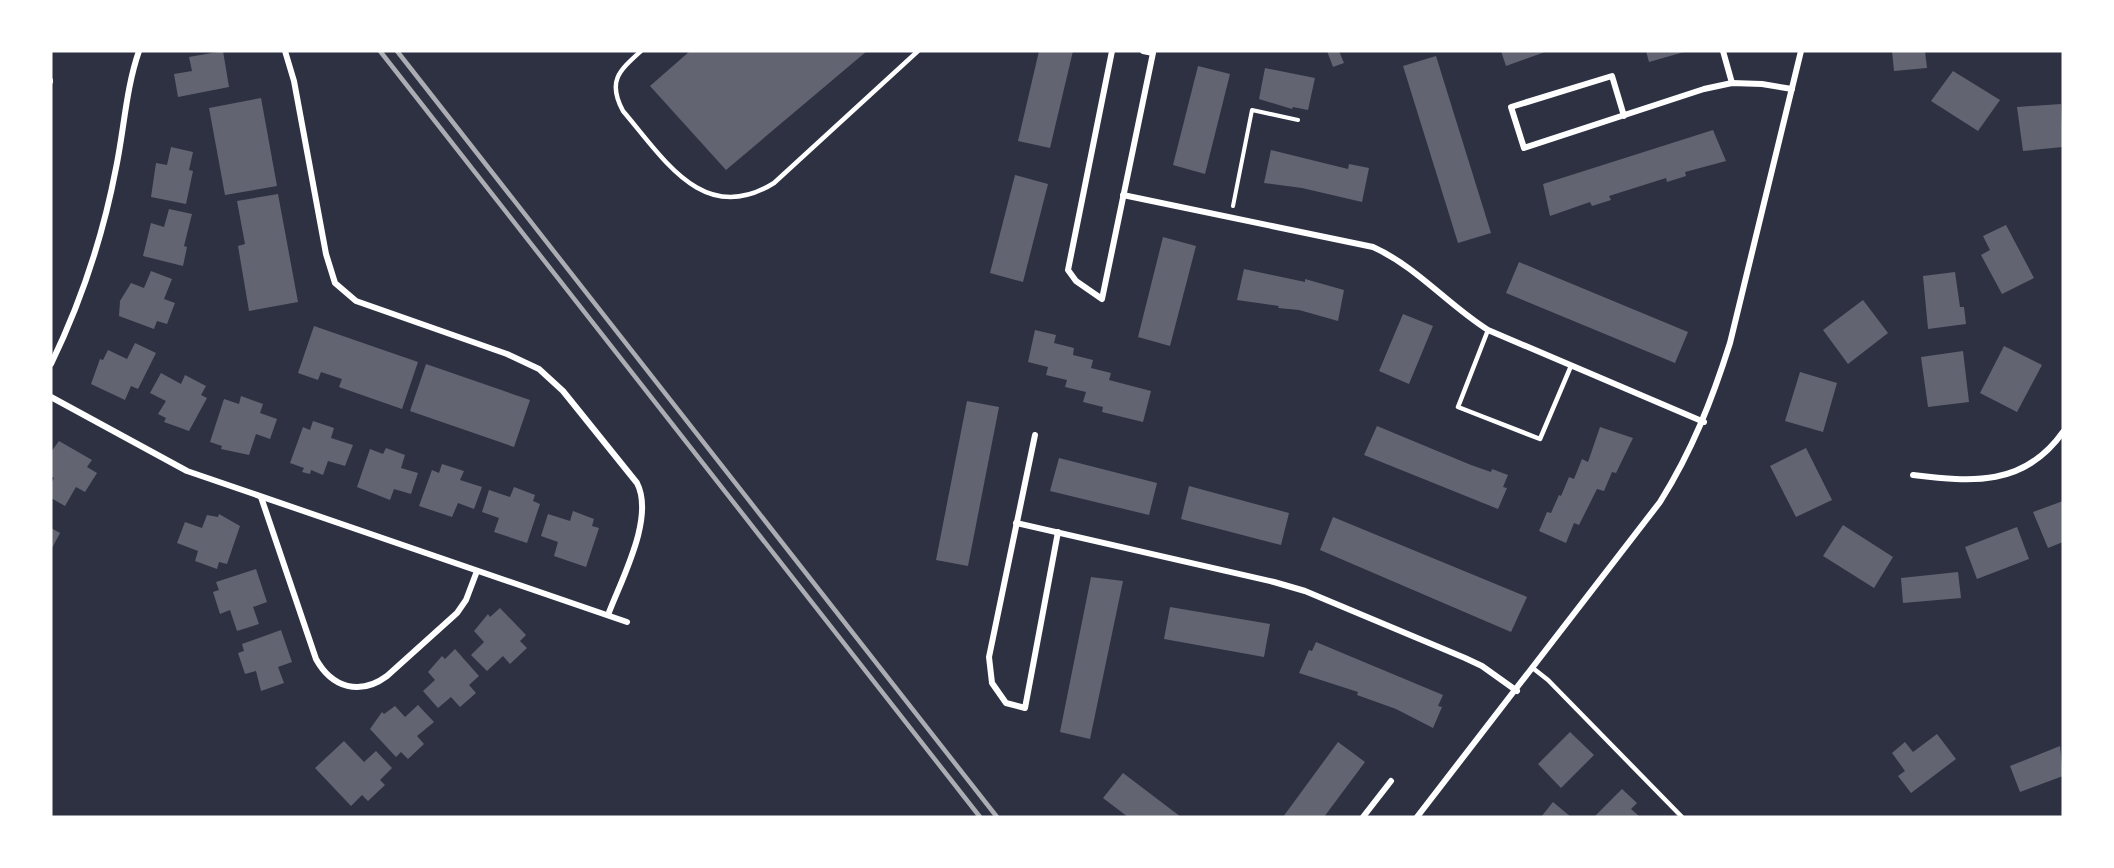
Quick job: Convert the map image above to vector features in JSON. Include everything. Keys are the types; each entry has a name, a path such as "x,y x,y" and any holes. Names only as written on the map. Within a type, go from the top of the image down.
{"street":[{"path":"51,364 77,303 98,244 116,169 139,51"},
{"path":"285,51 294,81 326,254 331,274 341,291 366,306 507,354 539,369 563,391 637,483 642,494 642,519 608,615"},
{"path":"1112,51 1068,270 1076,280 1102,299 1153,53 1143,51"},
{"path":"1723,51 1732,83"},
{"path":"1417,817 1534,669 1660,502 1692,449 1704,422 1730,343 1801,51"},
{"path":"1624,116 1612,76 1511,107 1524,148 1624,116 1704,89 1732,83 1762,84 1792,89"},
{"path":"1123,195 1373,247 1395,257 1470,319 1488,330 1704,422"},
{"path":"51,397 174,466 627,622"},
{"path":"1913,475 1966,481 2004,476 2024,468 2055,444 2063,432"},
{"path":"1035,435 989,657 992,683 1006,703 1025,708 1058,532"},
{"path":"261,497 316,659 326,674 340,684 360,689 377,683 387,676 457,613 466,600 477,571"},
{"path":"1016,523 1305,591 1482,666 1517,691"},
{"path":"1363,817 1391,781"}],"lane":[{"path":"641,51 620,70 615,82 616,99 623,111 684,182 723,198 758,193 774,183 918,51"},
{"path":"1488,330 1458,407 1540,439 1571,366"},
{"path":"1534,669 1548,680 1682,817"}],"path":[{"path":"1231,218 1252,110 1298,120"}],"building":[{"path":"223,51 229,87 178,97 174,74 192,71 189,57"},
{"path":"690,51 867,51 726,170 650,86"},
{"path":"1039,51 1073,51 1050,148 1018,141"},
{"path":"1327,51 1339,51 1344,63 1333,67"},
{"path":"1501,51 1545,51 1545,52 1506,66"},
{"path":"1646,51 1684,51 1684,52 1649,62"},
{"path":"1892,51 1925,51 1927,68 1894,71"},
{"path":"1436,56 1491,233 1458,243 1403,66"},
{"path":"1198,66 1230,74 1205,174 1173,165"},
{"path":"1265,68 1315,78 1308,110 1293,107 1292,109 1259,99"},
{"path":"1953,71 2000,100 1978,131 1931,101"},
{"path":"261,98 277,186 225,195 209,108"},
{"path":"2061,104 2063,147 2023,151 2017,107"},
{"path":"1713,130 1726,161 1685,172 1686,176 1667,182 1666,178 1609,196 1611,200 1592,206 1590,202 1550,216 1543,184"},
{"path":"171,147 193,152 189,170 193,171 186,204 151,197 156,163 167,165"},
{"path":"1271,150 1348,169 1349,164 1369,168 1362,202 1302,188 1264,183"},
{"path":"1015,175 1048,184 1023,282 990,273"},
{"path":"278,194 298,302 249,311 238,246 245,244 237,201"},
{"path":"169,209 192,214 184,246 187,247 183,266 143,256 151,223 164,227"},
{"path":"2006,225 2034,278 2002,294 1981,255 1990,250 1983,236"},
{"path":"1163,237 1196,246 1170,346 1138,337"},
{"path":"1519,262 1688,332 1675,363 1506,293"},
{"path":"1244,269 1305,282 1305,279 1344,290 1338,321 1299,310 1237,300"},
{"path":"151,271 172,279 164,299 175,303 167,324 157,321 154,329 119,316 120,301 131,283 144,288"},
{"path":"1955,272 1960,307 1964,307 1966,324 1928,329 1923,276"},
{"path":"1863,300 1888,333 1848,364 1823,330"},
{"path":"1403,314 1433,326 1409,384 1379,371"},
{"path":"314,326 418,362 402,409 339,387 342,379 321,372 318,380 298,373"},
{"path":"1035,330 1056,335 1054,343 1074,348 1073,355 1093,360 1091,368 1111,373 1109,380 1151,391 1143,422 1102,412 1103,407 1083,402 1086,392 1065,387 1067,380 1046,375 1048,367 1028,362"},
{"path":"135,343 156,353 138,389 131,386 125,400 91,384 100,359 103,360 108,350 127,359"},
{"path":"2004,346 2042,365 2017,412 1980,393"},
{"path":"1963,351 1969,402 1928,407 1921,357"},
{"path":"426,364 530,400 514,447 410,411"},
{"path":"1800,372 1837,383 1823,432 1785,421"},
{"path":"161,373 181,384 185,375 206,386 201,395 207,398 189,431 164,422 166,418 158,414 166,401 150,393"},
{"path":"241,396 263,404 260,413 277,419 270,439 256,434 249,455 221,449 222,446 210,442 224,399 239,404"},
{"path":"967,401 999,407 968,566 936,560"},
{"path":"313,421 334,428 331,438 353,445 345,466 328,461 323,475 311,470 310,474 302,472 304,468 290,463 303,427 310,430"},
{"path":"1377,426 1471,465 1508,475 1503,487 1507,488 1498,509 1364,455"},
{"path":"1600,427 1633,438 1616,473 1612,472 1604,491 1597,489 1579,525 1574,523 1566,543 1539,531 1547,512 1551,513 1559,495 1561,496 1569,477 1574,479 1582,459 1588,462"},
{"path":"59,441 92,460 87,467 97,473 85,492 76,487 65,506 51,498 51,484 54,478 51,476 51,452"},
{"path":"386,448 405,455 401,468 418,473 411,494 394,489 390,500 357,487 370,449 383,454"},
{"path":"1806,448 1832,500 1796,517 1770,466"},
{"path":"1059,458 1157,483 1149,515 1050,491"},
{"path":"442,464 464,471 460,480 482,487 474,509 458,503 452,517 419,506 432,470 439,473"},
{"path":"1189,486 1289,513 1281,545 1181,519"},
{"path":"514,487 535,495 533,501 540,504 527,543 494,532 499,518 482,512 489,490 510,497"},
{"path":"2063,501 2063,542 2048,548 2033,512"},
{"path":"573,511 594,519 592,526 599,528 586,567 554,556 558,542 541,536 548,514 570,521"},
{"path":"219,514 240,526 227,564 219,562 217,569 195,561 198,551 177,543 185,522 202,528 207,515 218,517"},
{"path":"1333,517 1527,597 1511,632 1320,550"},
{"path":"1843,525 1893,557 1874,588 1823,556"},
{"path":"2017,527 2029,559 1977,579 1965,547"},
{"path":"51,528 60,533 51,550"},
{"path":"256,569 267,602 253,607 259,624 237,631 230,610 220,614 213,592 219,590 216,582"},
{"path":"1958,572 1961,598 1903,603 1901,578"},
{"path":"1091,577 1123,581 1090,739 1060,732"},
{"path":"1170,607 1270,624 1264,657 1164,639"},
{"path":"500,608 526,635 520,641 527,648 510,664 503,656 487,671 471,655 484,642 474,631 488,614 490,617"},
{"path":"281,630 292,662 278,667 284,683 261,691 256,671 245,674 238,653 244,651 242,644"},
{"path":"1316,642 1443,695 1438,706 1442,707 1433,728 1396,709 1357,695 1358,692 1299,673 1309,650 1312,651"},
{"path":"455,649 479,676 469,685 476,693 460,707 451,697 438,708 423,691 435,680 428,672 442,656 445,659"},
{"path":"418,705 434,722 417,736 424,744 408,759 401,752 396,757 370,729 382,712 384,714 395,706 405,717"},
{"path":"1570,732 1594,755 1561,788 1538,764"},
{"path":"1937,734 1956,759 1911,793 1898,776 1905,771 1892,753 1905,742 1913,752"},
{"path":"344,741 364,762 376,751 392,768 380,780 385,785 368,801 362,795 351,806 315,768"},
{"path":"1338,742 1365,762 1324,817 1283,817"},
{"path":"2060,746 2063,776 2020,792 2010,766"},
{"path":"1123,773 1181,817 1128,817 1103,798"},
{"path":"1622,789 1637,803 1631,809 1640,817 1594,817"},
{"path":"1553,802 1571,817 1541,817"}],"railway":[{"path":"380,51 980,817"},
{"path":"397,51 997,817"}]}
